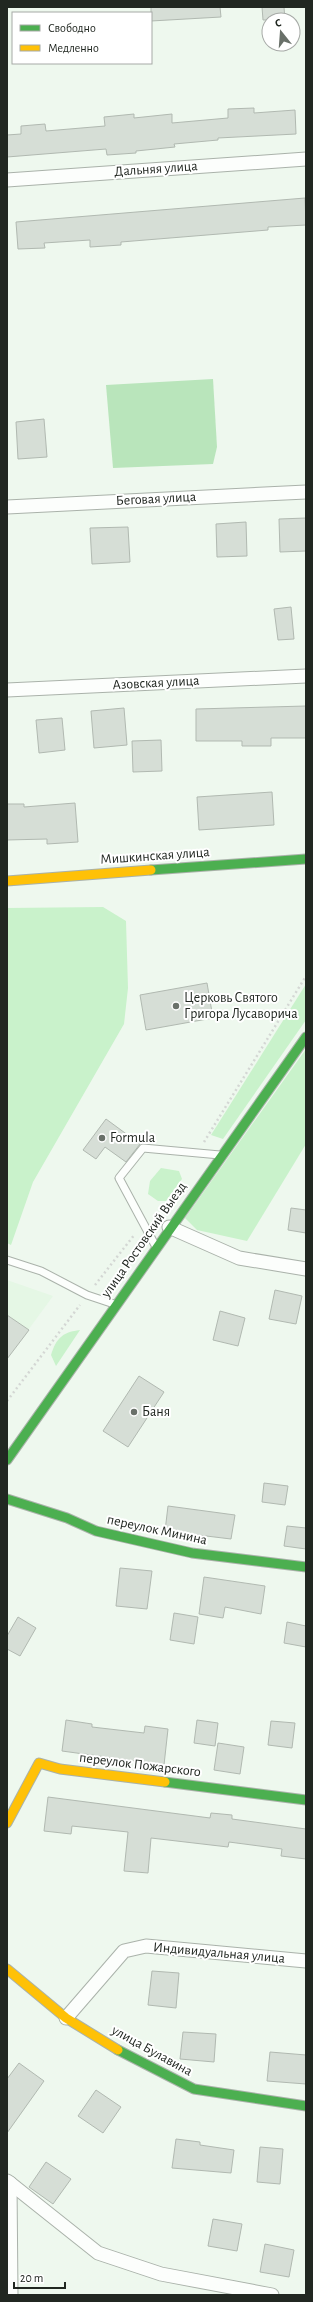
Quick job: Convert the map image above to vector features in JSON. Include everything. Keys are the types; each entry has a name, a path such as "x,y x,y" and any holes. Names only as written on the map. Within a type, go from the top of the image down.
{"street":[{"name":"Дальняя улица","path":"7,180 306,158"},
{"name":"Беговая улица","path":"7,507 306,492"},
{"name":"Азовская улица","path":"7,690 306,676"},
{"name":"Мишкинская улица","path":"7,881 306,859"},
{"name":"улица Ростовский Выезд","path":"7,1460 169,1227 306,1037"},
{"path":"169,1227 239,1258 306,1269"},
{"name":"переулок Минина","path":"7,1499 67,1518 96,1531 192,1553 306,1567"},
{"name":"переулок Пожарского","path":"7,1823 39,1763 60,1769 306,1800"},
{"name":"Индивидуальная улица","path":"66,2018 124,1951 146,1946 306,1961"},
{"name":"улица Булавина","path":"7,1969 66,2018 119,2050 194,2089 306,2106"},
{"path":"8,2182 11,2295"},
{"path":"8,2182 98,2253 161,2274 272,2295"}],"lane":[{"path":"156,1247 119,1178 143,1148 221,1155"},
{"path":"7,1260 41,1271 87,1295 116,1305"}],"path":[{"path":"200,1152 206,1138 306,976"},
{"path":"7,1400 134,1235 144,1227"}],"shaded area":[{"path":"7,1280 53,1296 7,1359"}],"green space":[{"path":"213,379 217,447 213,464 113,468 106,385"},
{"path":"103,907 126,921 128,988 124,1024 33,1182 11,1245 7,1243 7,908"},
{"path":"306,984 306,1020 223,1139 211,1135"},
{"path":"306,1049 306,1144 247,1241 197,1230 185,1218"},
{"path":"161,1168 179,1171 182,1179 166,1201 158,1201 148,1194 150,1181"},
{"path":"80,1330 56,1366 51,1355 55,1344 65,1334"}],"building":[{"path":"151,7 220,7 221,17 152,21"},
{"path":"262,7 284,7 284,12 262,12"},
{"path":"254,108 254,113 295,110 296,134 218,138 218,140 174,144 175,147 136,151 136,153 107,155 106,149 7,157 7,135 21,134 21,126 45,124 46,131 105,126 104,117 134,114 134,118 172,114 172,123 228,118 228,109"},
{"path":"305,198 306,225 268,227 268,230 121,242 121,245 90,247 90,240 44,243 45,248 18,249 16,222"},
{"path":"44,419 47,457 18,459 16,422"},
{"path":"306,518 306,551 280,552 279,519"},
{"path":"246,522 247,556 217,557 216,524"},
{"path":"128,527 130,562 92,564 90,528"},
{"path":"291,607 294,639 278,640 274,609"},
{"path":"306,706 306,738 271,738 271,746 242,746 242,741 196,741 196,709"},
{"path":"124,708 127,745 94,748 91,711"},
{"path":"62,718 65,750 39,753 36,720"},
{"path":"161,740 162,771 133,772 132,741"},
{"path":"272,792 274,825 199,830 197,797"},
{"path":"75,803 78,842 47,844 47,839 7,840 7,804 24,804 24,807"},
{"name":"Церковь Святого Григора Лусаворича","path":"207,983 213,1018 146,1030 140,995"},
{"path":"106,1119 140,1144 126,1162 105,1147 96,1159 83,1150"},
{"path":"291,1208 306,1210 306,1233 288,1230"},
{"path":"275,1290 302,1296 296,1324 269,1319"},
{"path":"220,1311 245,1318 238,1346 213,1340"},
{"path":"7,1315 29,1330 7,1359"},
{"name":"Баня","path":"139,1376 164,1392 128,1447 103,1431"},
{"path":"264,1483 288,1486 285,1505 262,1502"},
{"path":"168,1506 235,1515 231,1539 165,1531"},
{"path":"287,1526 306,1528 306,1549 284,1546"},
{"path":"120,1568 152,1571 147,1609 116,1606"},
{"path":"204,1577 265,1586 261,1614 225,1607 223,1618 199,1614"},
{"path":"174,1613 198,1617 194,1644 170,1640"},
{"path":"18,1617 36,1628 20,1656 7,1649 7,1636"},
{"path":"287,1622 306,1626 306,1647 284,1643"},
{"path":"66,1720 92,1724 92,1727 144,1733 145,1726 168,1729 164,1765 62,1751"},
{"path":"197,1720 218,1723 215,1746 194,1743"},
{"path":"271,1721 295,1723 292,1748 268,1745"},
{"path":"218,1743 244,1747 240,1774 214,1770"},
{"path":"48,1797 210,1818 211,1813 232,1815 232,1819 306,1829 306,1859 281,1856 282,1849 229,1842 228,1847 151,1838 148,1873 124,1871 128,1832 72,1826 71,1834 44,1831"},
{"path":"152,1971 179,1973 176,2008 148,2005"},
{"path":"183,2032 216,2034 214,2062 180,2059"},
{"path":"270,2052 306,2055 306,2084 267,2081"},
{"path":"19,2063 44,2081 7,2133 7,2079"},
{"path":"96,2090 121,2107 103,2133 78,2116"},
{"path":"176,2139 200,2142 200,2145 234,2150 231,2173 172,2168"},
{"path":"260,2147 283,2149 280,2184 257,2182"},
{"path":"46,2162 71,2179 53,2204 29,2187"},
{"path":"213,2219 242,2224 237,2251 208,2246"},
{"path":"265,2244 294,2250 289,2277 260,2272"}],"traffic: fast":[{"path":"151,870 306,859"},
{"path":"7,1460 306,1037"},
{"path":"7,1499 67,1518 96,1531 192,1553 306,1567"},
{"path":"165,1782 306,1800"},
{"path":"118,2050 194,2089 306,2106"}],"traffic: slow":[{"path":"7,881 151,870"},
{"path":"7,1823 39,1763 60,1769 165,1782"},
{"path":"7,1969 66,2018 118,2050"}],"place":[{"name":"Церковь Святого Григора Лусаворича","path":"176,1006"},
{"name":"Formula","path":"102,1138"},
{"name":"Баня","path":"134,1412"}]}
